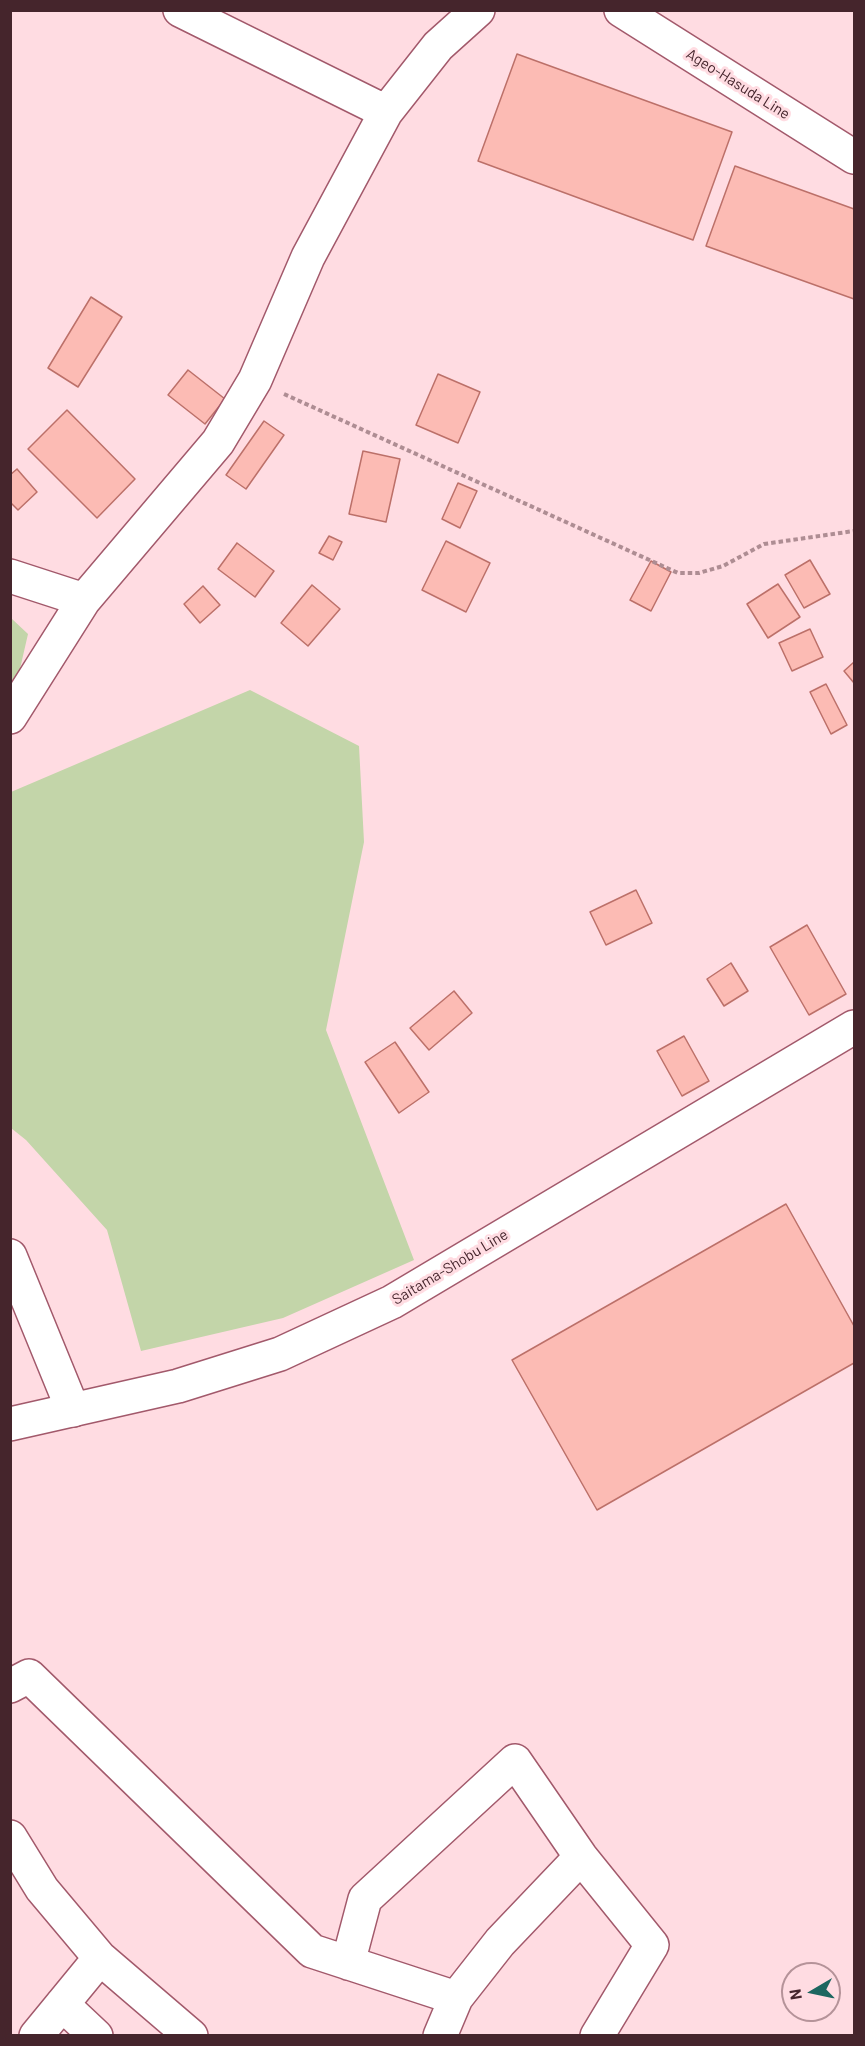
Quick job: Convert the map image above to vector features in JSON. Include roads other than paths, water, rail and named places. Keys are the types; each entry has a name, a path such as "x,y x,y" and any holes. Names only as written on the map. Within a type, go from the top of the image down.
{"street":[{"path":"180,10 386,112"},
{"path":"10,717 84,600 218,442 255,380 308,257 386,112 438,46 478,10"},
{"name":"Ageo-Hasuda Line","path":"621,10 855,157"},
{"path":"10,576 84,600"},
{"name":"Saitama-Shobu Line","path":"10,1424 178,1386 280,1354 392,1302 855,1027"},
{"path":"10,1256 73,1410"},
{"path":"10,1686 29,1676 312,1951 456,1998"},
{"path":"348,1963 365,1899 515,1761 581,1857 652,1945 597,2036"},
{"path":"10,1837 42,1889 100,1958 191,2036"},
{"path":"440,2036 456,1998 500,1942 581,1857"},
{"path":"36,2036 100,1958"},
{"path":"62,2004 96,2036"}]}
